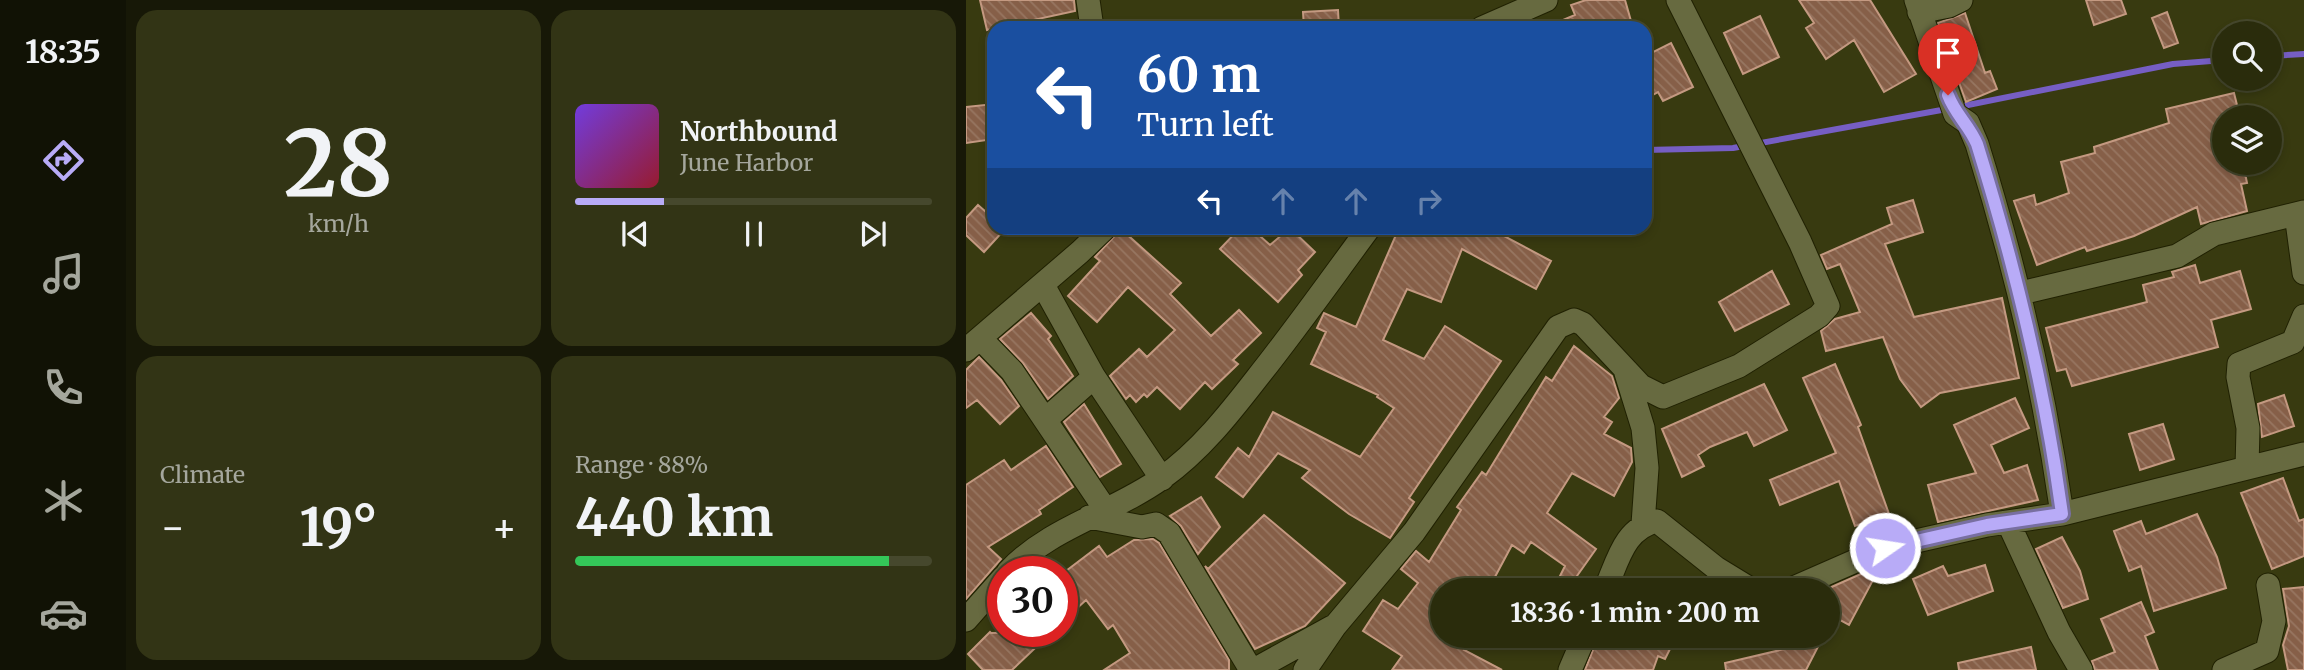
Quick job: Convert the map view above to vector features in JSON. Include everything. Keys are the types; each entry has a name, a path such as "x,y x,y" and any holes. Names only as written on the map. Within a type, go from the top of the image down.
{"street":[{"path":"1088,0 1091,21"},
{"path":"1643,428 1649,413 1663,397 1739,366 1819,316 1828,306 1800,242 1678,0"},
{"path":"1961,0 1949,6 1918,6 1955,114 1968,123 1977,144 2021,293 2050,430 2062,514"},
{"path":"1497,21 1537,2"},
{"path":"2021,293 2178,257 2214,234 2300,213 2304,273"},
{"path":"1097,235 973,344 1012,370 1045,421 1097,513 1142,527 1156,524 1169,533 1252,670 1335,626"},
{"path":"1029,556 1056,535 1154,483 1223,421 1364,235"},
{"path":"1043,285 1154,483 1142,527"},
{"path":"2247,468 2248,428 2238,377 2239,364 2293,342 2304,316"},
{"path":"1305,670 1335,626 1414,533 1558,327 1574,320 1583,324 1641,386 1663,397"},
{"path":"1625,370 1643,428 1647,468 1643,524"},
{"path":"1045,421 1094,377"},
{"path":"1816,578 1885,548 2008,522 2062,514 2304,454"},
{"path":"1610,578 1630,534 1643,524 1657,521 1732,578"},
{"path":"2008,522 2054,622 2081,670"},
{"path":"2224,670 2267,651 2274,621 2268,585"},
{"path":"966,620 987,596"},
{"path":"1570,670 1580,648"}],"building":[{"path":"980,0 1074,0 1075,11 1029,21 987,21 987,30"},
{"path":"1586,0 1625,0 1631,21 1561,21 1575,15 1571,5"},
{"path":"1799,0 1870,0 1916,74 1884,92 1854,40 1826,59 1806,28 1814,23"},
{"path":"2086,0 2121,0 2126,14 2094,25"},
{"path":"1338,10 1339,21 1304,21 1303,12"},
{"path":"2167,12 2178,43 2164,48 2152,18"},
{"path":"1965,13 1985,73 1990,71 1997,89 1966,102 1938,23"},
{"path":"1760,16 1779,57 1743,74 1724,33"},
{"path":"1671,43 1693,87 1663,101 1658,92 1652,95 1652,52"},
{"path":"2234,93 2237,105 2212,105 2212,175 2245,175 2247,183 2241,184 2247,211 2201,224 2197,207 2134,236 2087,251 2085,247 2037,265 2014,201 2034,195 2036,205 2069,193 2061,162 2095,153 2094,147 2169,123 2166,109"},
{"path":"987,105 987,140 966,143 966,107"},
{"path":"1913,200 1923,232 1885,244 1914,317 2002,298 2019,378 1940,393 1921,407 1900,379 1883,337 1826,351 1821,331 1835,319 1860,312 1840,264 1827,269 1821,255 1892,224 1887,208"},
{"path":"978,205 987,213 987,235 1000,235 984,252 966,235 966,218"},
{"path":"1115,235 1128,235 1181,283 1170,294 1211,336 1239,310 1261,333 1233,360 1238,364 1212,389 1205,382 1180,409 1157,387 1147,397 1144,394 1136,402 1130,395 1126,399 1110,376 1139,349 1147,357 1175,330 1128,287 1097,322 1068,296 1100,261 1095,257"},
{"path":"1233,235 1259,235 1270,245 1282,235 1297,235 1315,252 1298,270 1302,275 1278,302 1220,249"},
{"path":"1396,235 1502,235 1551,261 1536,289 1462,249 1441,302 1407,289 1383,340 1424,359 1445,326 1501,361 1409,498 1414,502 1390,538 1349,514 1302,478 1310,470 1278,453 1243,497 1216,477 1238,448 1249,457 1273,412 1360,457 1394,408 1377,397 1378,395 1311,364 1326,332 1317,328 1324,313 1356,327"},
{"path":"2195,265 2200,283 2240,271 2251,309 2211,320 2218,347 2072,386 2066,369 2057,371 2046,328 2147,302 2143,285 2174,277 2172,272"},
{"path":"1772,271 1789,304 1735,331 1719,302"},
{"path":"1031,313 1051,336 1048,339 1073,376 1048,399 1023,363 1000,339"},
{"path":"1574,346 1612,376 1619,398 1604,417 1612,422 1604,434 1631,448 1632,462 1614,496 1572,473 1547,513 1596,549 1575,578 1559,578 1565,566 1531,542 1524,553 1512,545 1494,578 1430,578 1430,648 1466,648 1464,650 1502,670 1392,670 1402,656 1363,631 1383,600 1398,609 1418,583 1401,569 1416,551 1429,562 1461,510 1457,507 1482,472 1486,475 1546,377 1552,381"},
{"path":"979,357 1001,380 1019,406 1000,424 977,400 966,408 966,370"},
{"path":"1835,364 1861,425 1858,427 1889,514 1855,526 1839,481 1780,505 1770,480 1836,453 1803,378"},
{"path":"1764,384 1787,430 1754,446 1747,432 1710,447 1698,455 1704,466 1682,477 1662,429"},
{"path":"2284,395 2294,426 2262,437 2258,404"},
{"path":"2015,398 2029,428 1991,445 2004,473 2027,465 2038,500 1938,522 1928,485 1976,473 1954,425"},
{"path":"1084,404 1121,464 1100,477 1064,422"},
{"path":"2163,424 2174,459 2140,470 2129,434"},
{"path":"1046,446 1073,487 1039,510 1041,514 988,547 998,556 987,556 987,575 966,599 966,485 1004,460 1011,470"},
{"path":"2283,478 2299,521 2304,519 2304,556 2272,569 2241,493"},
{"path":"1201,497 1220,527 1198,554 1181,526 1170,516"},
{"path":"2197,514 2217,557 2226,588 2154,611 2141,566 2129,571 2114,531 2141,521 2146,534"},
{"path":"1264,515 1345,583 1305,626 1255,649 1205,566 1208,569"},
{"path":"2062,537 2080,571 2088,599 2063,608 2036,549"},
{"path":"1153,539 1159,543 1229,660 1229,670 1104,670 1130,653 1113,625 1108,629 1086,600 1078,607 1078,562 1099,546 1107,557 1134,540"},
{"path":"1881,565 1849,625 1840,620 1840,583"},
{"path":"1985,565 1993,591 1928,615 1913,579 1943,566 1948,576"},
{"path":"2304,587 2304,670 2288,670 2283,645 2289,626 2283,589"},
{"path":"2141,602 2154,632 2145,636 2158,670 2095,670 2092,661 2115,652 2101,619"},
{"path":"987,635 987,647 1036,647 1012,670 983,670 968,654"},
{"path":"2031,647 2036,670 1959,670 1958,663"},
{"path":"1594,648 1670,648 1665,659 1658,656 1653,670 1585,670"},
{"path":"1789,648 1817,648 1806,670 1726,670 1725,663"}],"waterway":[{"path":"2282,55 2304,54"},
{"path":"1958,107 2173,64 2212,61"},
{"path":"1652,150 1733,148 1947,109"}],"route":[{"path":"1885,548 1987,525 2062,514 2050,430 2021,293 1977,144 1968,123 1955,114 1948,95"}]}
